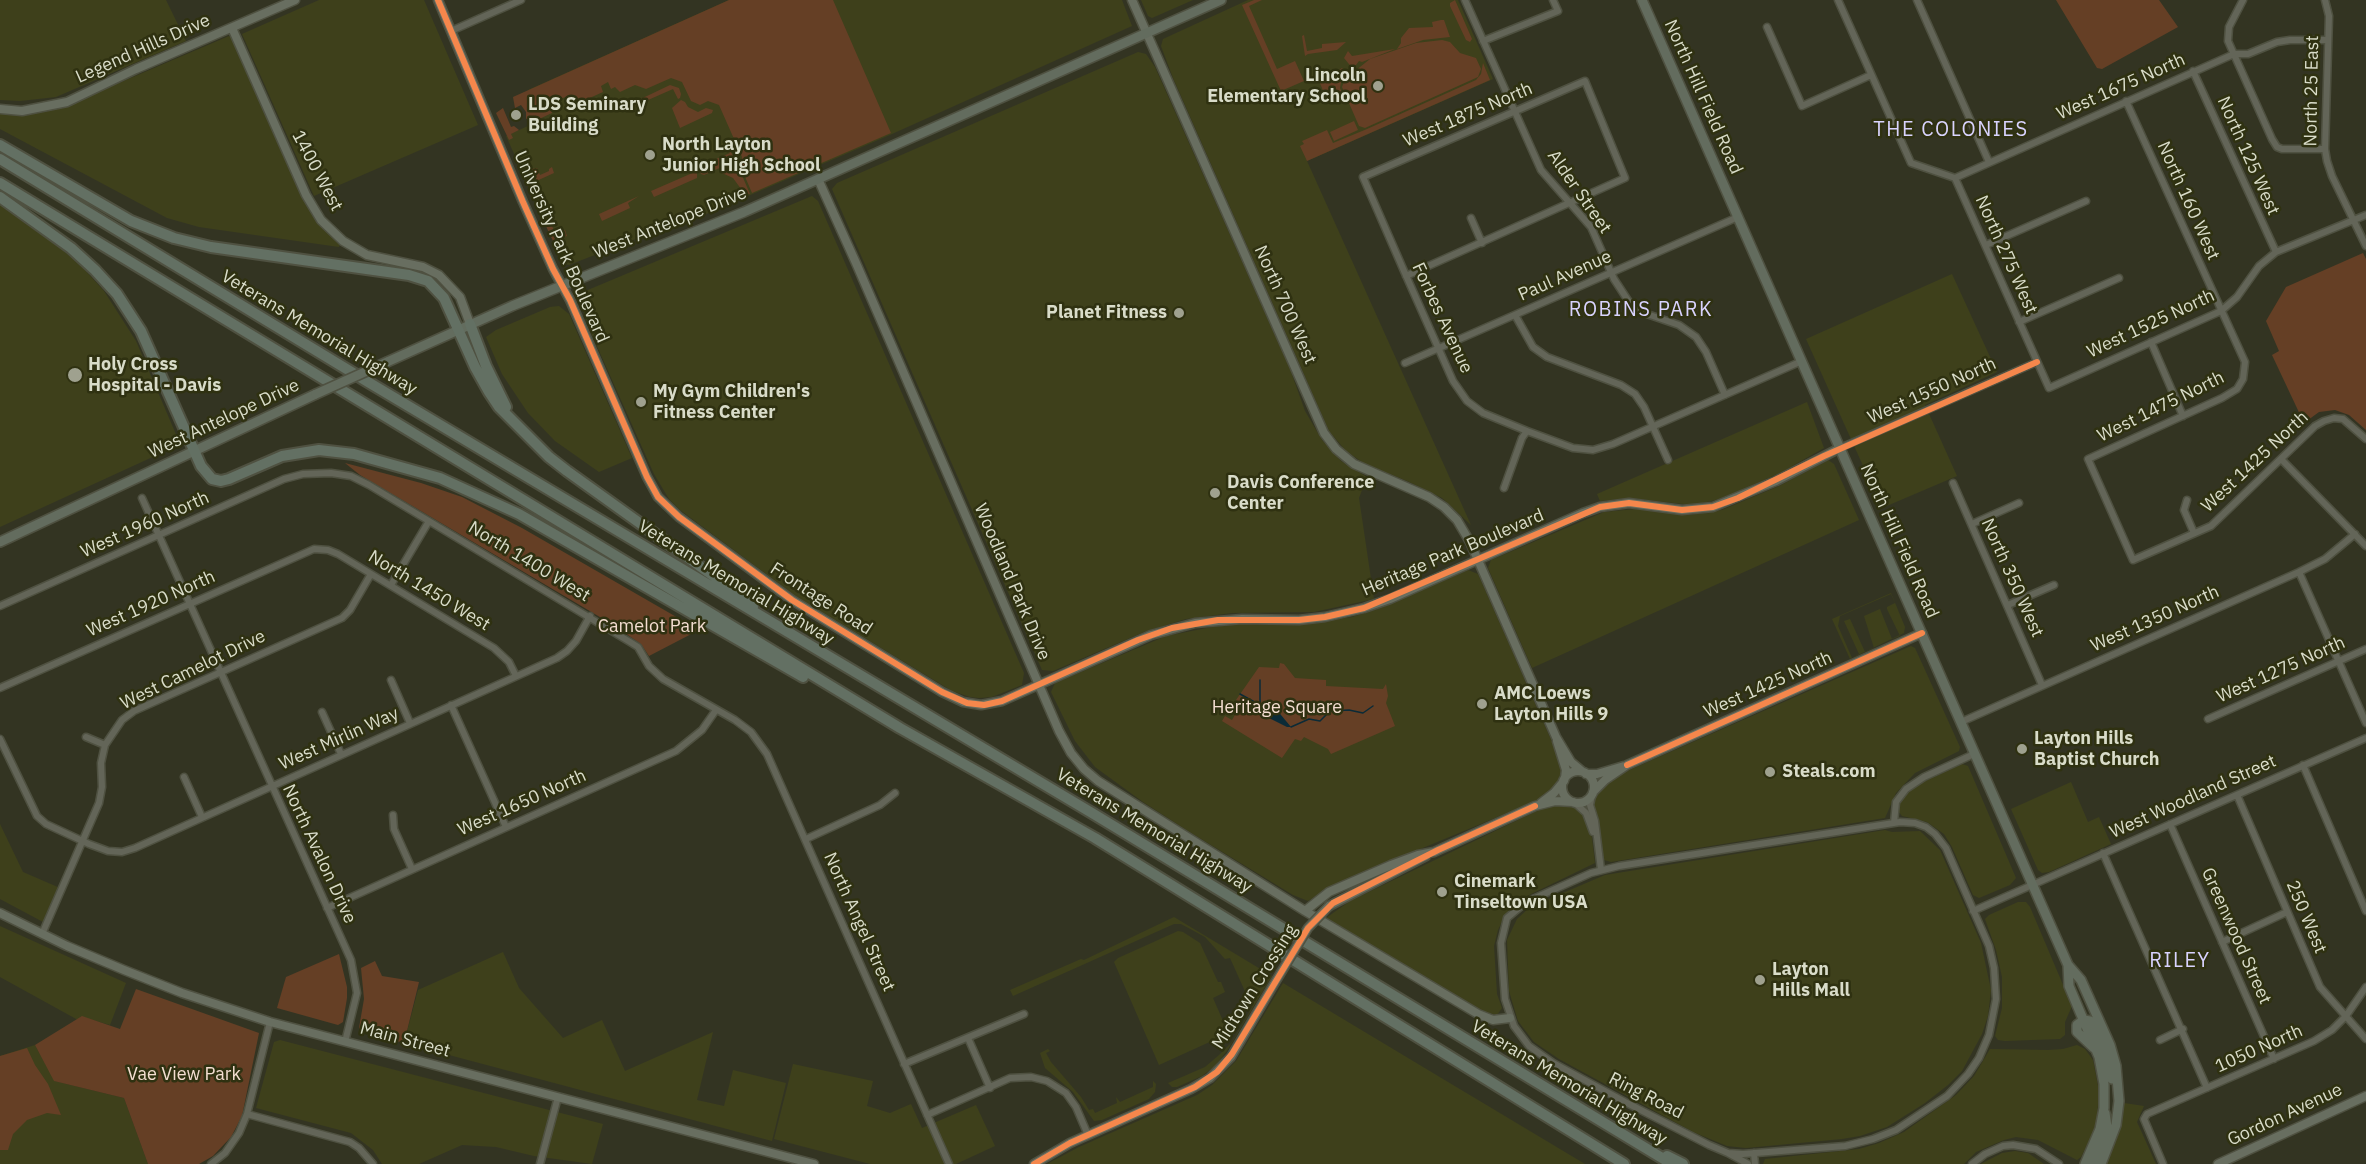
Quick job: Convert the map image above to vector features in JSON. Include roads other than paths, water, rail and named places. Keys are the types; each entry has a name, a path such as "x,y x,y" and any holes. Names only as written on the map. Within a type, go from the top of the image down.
{"highway":[{"path":"0,145 131,220 174,238 211,247 418,277 432,284 441,293 486,388 498,407 549,457 630,518 740,595 767,620"},
{"name":"Veterans Memorial Highway","path":"0,159 1092,813 1672,1164"},
{"name":"Veterans Memorial Highway","path":"0,183 900,728 1095,838 1624,1164"},
{"path":"0,197 71,248 117,294 141,331 205,473 216,480 229,478 282,456 319,450 340,451 362,456 453,483 519,514 879,721 900,728"},
{"path":"470,324 486,366 511,418"},
{"path":"1629,1138 1683,1164"}],"main road":[{"name":"West Antelope Drive","path":"0,542 470,324 673,242 1221,0"},
{"name":"North Hill Field Road","path":"1642,0 2068,965"},
{"path":"2068,965 2069,986 2097,1053 2103,1079 2107,1128 2093,1164"},
{"path":"2068,965 2081,980 2112,1050 2118,1083 2117,1113 2112,1137 2101,1164"},
{"path":"2084,1020 2094,1024 2104,1047 2111,1070 2117,1113"},
{"path":"2085,1164 2096,1139 2104,1108"}],"street":[{"name":"Legend Hills Drive","path":"0,109 22,111 67,102 295,0"},
{"name":"University Park Boulevard","path":"438,0 490,126 649,481 664,503"},
{"path":"451,31 521,0"},
{"name":"North 700 West","path":"1132,0 1326,436 1337,451 1358,467 1422,493 1442,505 1464,531 1556,737"},
{"name":"Alder Street","path":"1465,0 1541,171 1591,228 1611,272 1630,305 1644,313 1679,325 1696,337 1706,352 1725,395"},
{"path":"1483,41 1558,11 1553,0"},
{"path":"1838,0 1911,163 1955,178"},
{"path":"1917,0 1989,162"},
{"path":"2243,0 2227,33 2272,140 2277,147 2282,149 2325,150"},
{"name":"North 25 East","path":"2325,0 2329,16 2325,150 2332,176 2366,246"},
{"path":"1767,27 1802,106 1871,75"},
{"name":"1400 West","path":"232,28 306,195 321,220 343,241 367,255 423,267 439,275 460,297 470,324"},
{"name":"West 1675 North","path":"1955,178 2234,54 2248,54 2277,42 2290,40 2328,40"},
{"name":"North 125 West","path":"2193,71 2276,252"},
{"name":"West 1875 North","path":"1363,177 1585,81 1625,178 1570,204"},
{"name":"North 160 West","path":"2126,101 2245,362 2243,379"},
{"name":"Forbes Avenue","path":"1363,177 1453,381 1467,401 1483,413 1573,448 1593,450 1653,427 1802,361"},
{"name":"North 275 West","path":"1955,178 2049,388"},
{"name":"Woodland Park Drive","path":"818,179 1059,731 1071,753 1084,769 1098,781 1305,911 1478,1014 1493,1020 1510,1018"},
{"path":"1986,245 2086,201"},
{"path":"1407,276 1570,204"},
{"name":"West 1525 North","path":"2049,388 2221,311 2236,297 2259,266 2276,252 2366,215"},
{"name":"Paul Avenue","path":"1405,363 1738,217"},
{"path":"1471,218 1482,243"},
{"path":"2019,322 2119,278"},
{"path":"1515,315 1533,347 1547,357 1622,385 1635,394 1644,407 1668,460"},
{"path":"2151,342 2183,416"},
{"name":"West 1550 North","path":"1840,448 2037,362"},
{"name":"West 1475 North","path":"2133,560 2088,459 2222,398 2237,389 2243,379"},
{"name":"West 1425 North","path":"2133,560 2211,526 2324,420 2343,419 2366,439"},
{"path":"1504,488 1522,438 1527,431"},
{"name":"Heritage Park Boulevard","path":"972,704 998,702 1138,640 1172,628 1218,620 1299,620 1347,612 1390,599 1600,507 1629,503 1682,510 1713,507 1776,481 1840,448"},
{"path":"2281,459 2366,546"},
{"name":"North 1400 West","path":"303,474 331,473 351,477 369,485 638,647 649,666 663,679 751,732"},
{"name":"West 1960 North","path":"0,606 159,534 303,474"},
{"name":"North 350 West","path":"1953,483 2042,685"},
{"name":"North Avalon Drive","path":"142,498 351,960 357,993 345,1042"},
{"path":"2187,500 2184,510 2194,533"},
{"name":"Frontage Road","path":"664,503 679,517 798,604 942,692 959,701 972,704"},
{"path":"1972,524 2019,503"},
{"path":"391,585 429,521"},
{"name":"West 1350 North","path":"1961,722 2299,572 2325,559 2355,534"},
{"name":"North 1450 West","path":"314,549 328,550 391,585 494,648 509,662 516,676"},
{"name":"West 1920 North","path":"0,688 314,549"},
{"path":"2299,572 2366,723"},
{"name":"West Camelot Drive","path":"42,934 99,803 102,787 101,764 105,745 113,730 134,711 342,618 350,610 371,574"},
{"path":"2008,605 2054,585"},
{"name":"West Mirlin Way","path":"0,739 36,816 46,824 83,841 108,851 122,852 557,658 576,641 590,616"},
{"name":"West 1425 North","path":"1585,773 1597,774 1627,765 1922,633"},
{"name":"West 1275 North","path":"2208,719 2366,649"},
{"path":"392,680 411,723"},
{"path":"451,705 506,827"},
{"name":"West 1650 North","path":"327,908 676,751 702,730 716,710"},
{"path":"322,712 341,754"},
{"name":"North Angel Street","path":"751,732 760,743 806,839 949,1164"},
{"path":"86,737 105,745"},
{"path":"1556,737 1572,764 1593,782 1590,805 1601,870"},
{"path":"1556,737 1566,770 1564,794 1586,814 1596,838"},
{"name":"West Woodland Street","path":"1973,911 2366,738"},
{"path":"1894,823 1896,802 1906,789 1924,777 1974,754"},
{"name":"West 1425 North","path":"1593,794 1605,780 1627,765"},
{"path":"2303,765 2366,911"},
{"path":"1305,911 1329,892 1399,861 1434,852 1535,806 1552,795 1573,772 1585,773"},
{"path":"184,777 202,818"},
{"path":"806,839 879,806 895,793"},
{"path":"1535,806 1556,801 1584,802 1593,794"},
{"name":"250 West","path":"2237,795 2320,987 2366,1039"},
{"path":"393,815 394,829 412,869"},
{"name":"Ring Road","path":"1910,822 1921,825 1940,839 1946,848 1992,958 1996,1004 1992,1026 1983,1050 1962,1081 1947,1096 1913,1120 1879,1137 1845,1146 1754,1154 1728,1153 1709,1146 1553,1063 1525,1041 1510,1018 1504,995 1500,949 1502,933 1508,918 1526,902 1601,870 1894,823 1910,822"},
{"name":"Greenwood Street","path":"2170,824 2274,1059"},
{"name":"Midtown Crossing","path":"1034,1164 1048,1154 1191,1089 1214,1075 1231,1057 1308,928 1329,906 1434,852"},
{"path":"2103,854 2183,1029 2207,1088"},
{"path":"2222,942 2287,912"},
{"name":"Main Street","path":"0,913 90,956 172,989 270,1022 814,1164"},
{"name":"1050 North","path":"2163,1164 2144,1119 2147,1114 2314,1041 2332,1030 2346,1016 2366,987"},
{"path":"904,1064 1024,1014"},
{"path":"211,1164 233,1143 247,1114 270,1022"},
{"path":"2160,1040 2183,1029"},
{"path":"968,1038 990,1088"},
{"path":"927,1115 1010,1078 1030,1077 1047,1081 1066,1094 1076,1107 1088,1135"},
{"name":"Gordon Avenue","path":"2218,1164 2366,1096"},
{"path":"540,1164 558,1097"},
{"path":"247,1114 350,1142 359,1148 373,1164"},
{"path":"1972,1164 1985,1154 2010,1145 2033,1148 2059,1164"},
{"path":"1728,1153 1748,1164"},
{"path":"1754,1154 1755,1164"}],"water":[{"path":"1260,705 1276,709 1291,727 1269,718"}],"waterway":[{"path":"1260,680 1260,705"},
{"path":"1240,694 1260,705"},
{"path":"1291,727 1309,719 1320,721 1330,711 1349,710 1363,713 1373,706"}],"place":[{"name":"Lincoln Elementary School","path":"1378,86"},
{"name":"LDS Seminary Building","path":"516,115"},
{"name":"North Layton Junior High School","path":"650,155"},
{"name":"Planet Fitness","path":"1179,313"},
{"name":"Holy Cross Hospital - Davis","path":"75,375"},
{"name":"My Gym Children's Fitness Center","path":"641,402"},
{"name":"Davis Conference Center","path":"1215,493"},
{"name":"AMC Loews Layton Hills 9","path":"1482,704"},
{"name":"Layton Hills Baptist Church","path":"2022,749"},
{"name":"Steals.com","path":"1770,772"},
{"name":"Cinemark Tinseltown USA","path":"1442,892"},
{"name":"Layton Hills Mall","path":"1760,980"}],"district":[{"name":"THE COLONIES","path":"1951,130"},
{"name":"ROBINS PARK","path":"1641,310"},
{"name":"RILEY","path":"2180,961"}],"park label":[{"name":"Camelot Park","path":"652,627"},
{"name":"Heritage Square","path":"1277,708"},
{"name":"Vae View Park","path":"184,1075"}]}
